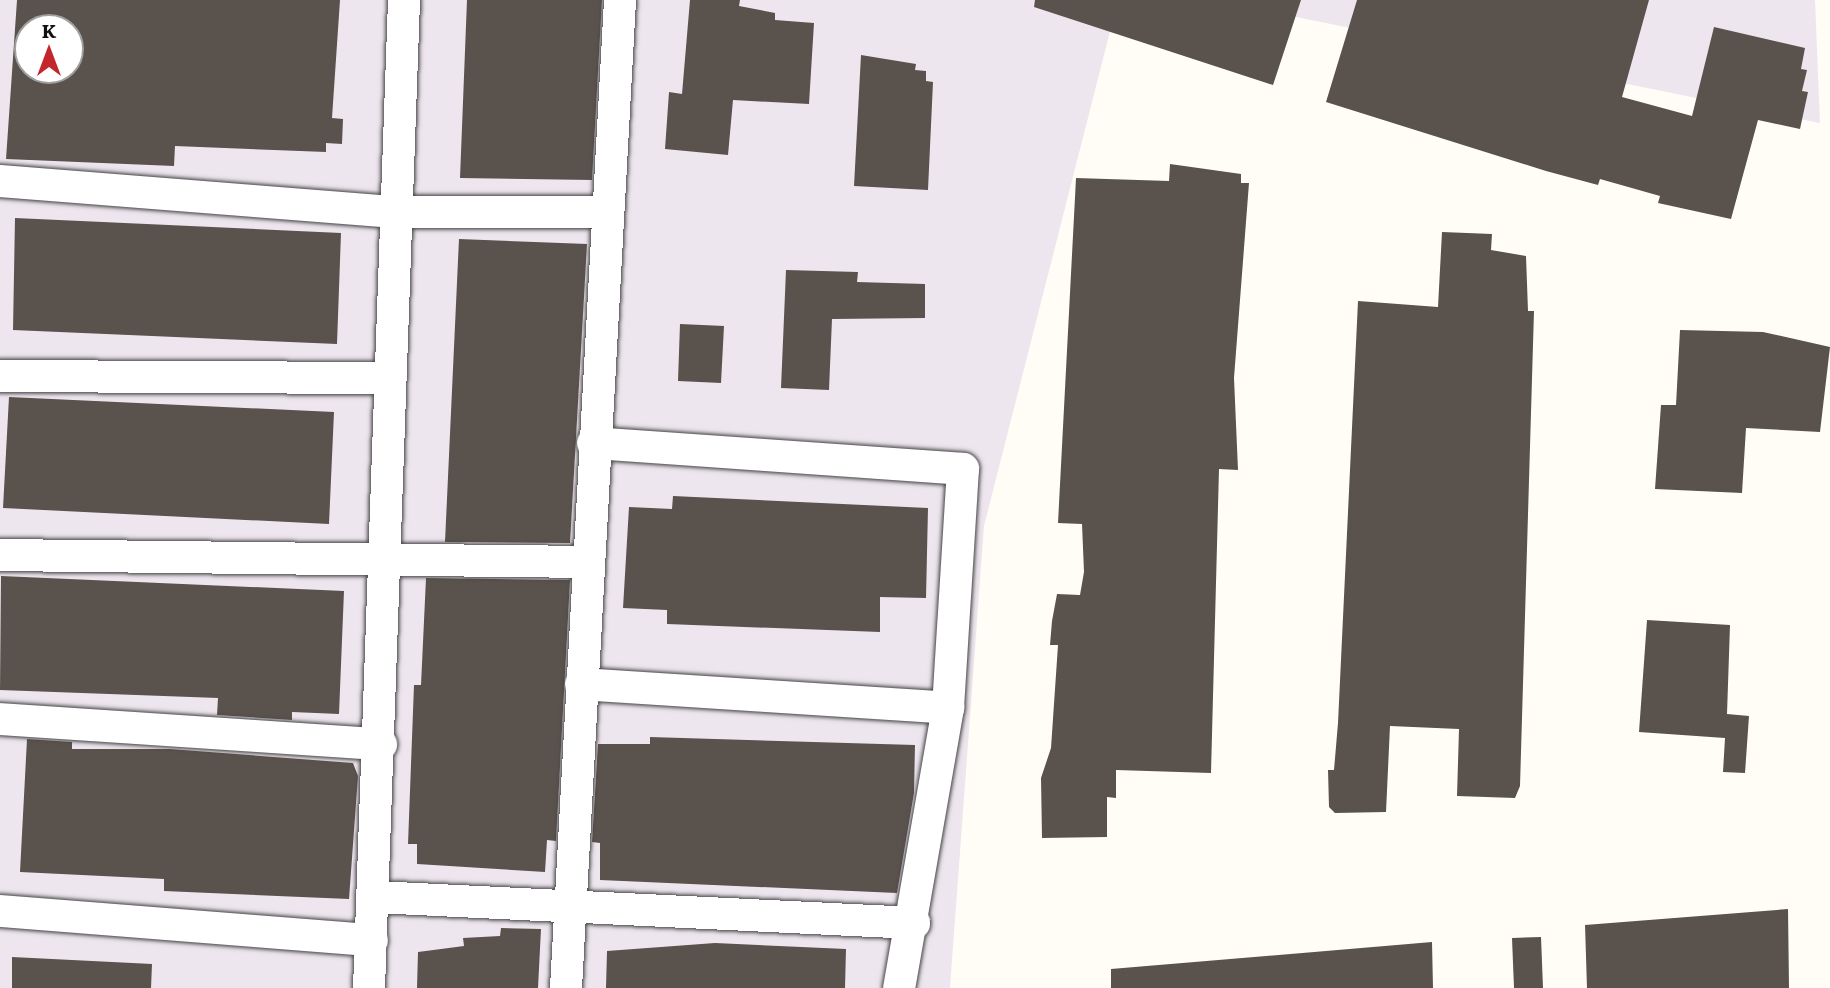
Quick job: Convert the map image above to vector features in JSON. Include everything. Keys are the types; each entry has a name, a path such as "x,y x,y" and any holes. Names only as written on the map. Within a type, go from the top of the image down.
{"street":[{"path":"369,988 375,897 387,560 392,212 404,0"},
{"path":"566,988 605,212 620,0"},
{"path":"0,181 392,212 605,212"},
{"path":"0,376 390,378"},
{"path":"593,443 963,469 948,708 914,923 899,988"},
{"path":"0,555 587,562"},
{"path":"581,684 948,708"},
{"path":"0,719 381,744"},
{"path":"375,897 570,904 914,923"},
{"path":"0,911 372,940"}],"shaded area":[{"path":"0,0 1118,0 984,526 950,988 0,988"},
{"path":"1212,0 1815,0 1820,123"}],"building":[{"path":"17,0 340,0 332,118 343,119 342,144 326,143 326,152 175,146 174,166 6,159 14,43 14,84 84,84 84,14 16,14"},
{"path":"467,0 602,0 592,180 460,178"},
{"path":"690,0 740,0 739,6 775,13 775,20 814,23 809,104 733,100 728,155 665,149 669,92 682,94"},
{"path":"1035,0 1301,0 1273,85 1034,7"},
{"path":"1357,0 1649,0 1622,97 1692,116 1714,27 1805,48 1801,69 1807,70 1802,91 1808,92 1800,129 1758,120 1731,219 1658,203 1660,196 1600,179 1598,185 1546,171 1326,102"},
{"path":"861,55 916,64 915,70 926,71 926,81 933,82 928,190 854,186"},
{"path":"1170,164 1241,174 1241,183 1249,183 1234,378 1238,470 1219,469 1211,773 1116,770 1116,798 1107,797 1107,837 1042,838 1041,778 1051,748 1058,645 1050,645 1052,621 1057,594 1080,595 1084,572 1082,524 1058,523 1076,178 1169,181"},
{"path":"15,218 341,233 337,344 13,330"},
{"path":"1442,232 1492,234 1491,250 1526,256 1528,311 1534,311 1520,786 1515,798 1457,796 1459,729 1390,726 1386,812 1335,813 1329,807 1328,770 1334,770 1338,723 1358,301 1438,307"},
{"path":"459,239 587,244 570,543 445,542"},
{"path":"786,270 858,272 857,282 925,284 925,318 832,319 829,390 781,388"},
{"path":"680,324 724,326 721,383 678,381"},
{"path":"1680,330 1763,332 1830,347 1820,432 1746,428 1742,493 1655,489 1661,405 1676,405"},
{"path":"9,397 334,412 329,524 3,508"},
{"path":"673,496 928,508 926,598 880,597 880,632 667,624 667,610 623,608 629,507 672,509"},
{"path":"1,576 344,591 339,714 292,712 292,720 217,715 218,698 0,690"},
{"path":"426,578 570,580 556,841 547,840 545,872 417,864 417,844 408,844 414,685 421,685"},
{"path":"1647,620 1730,625 1727,714 1749,716 1745,773 1723,772 1725,738 1639,732"},
{"path":"650,737 915,745 914,793 897,893 600,880 600,843 592,842 598,744 650,744"},
{"path":"27,739 72,742 72,749 170,749 353,763 358,776 349,899 164,891 164,879 20,872"},
{"path":"1788,909 1789,988 1587,988 1585,925"},
{"path":"501,928 541,929 538,988 417,988 418,952 464,946 463,938 500,936"},
{"path":"1541,937 1543,988 1514,988 1512,938"},
{"path":"1432,942 1433,988 1111,988 1111,969"},
{"path":"715,943 846,949 845,988 606,988 607,951"},
{"path":"12,957 152,964 151,988 12,988"}]}
